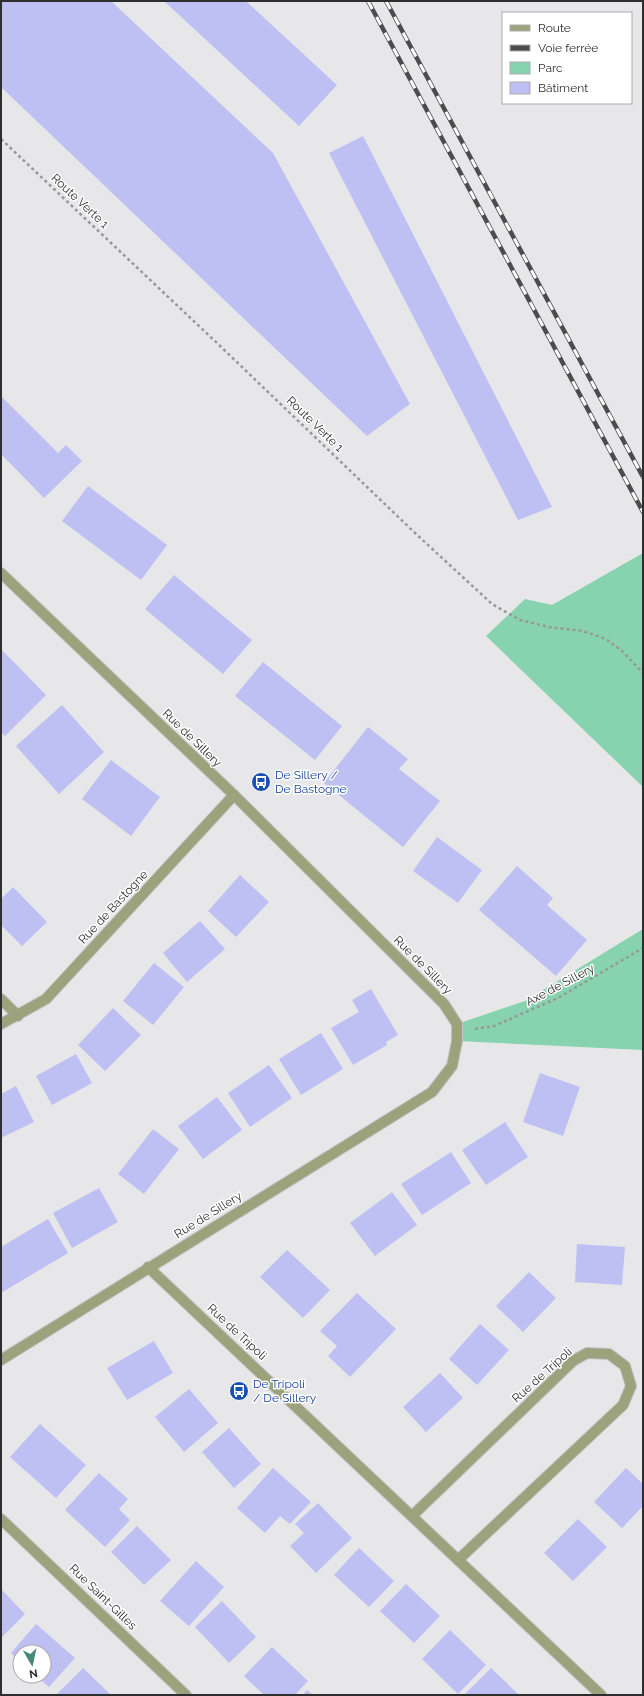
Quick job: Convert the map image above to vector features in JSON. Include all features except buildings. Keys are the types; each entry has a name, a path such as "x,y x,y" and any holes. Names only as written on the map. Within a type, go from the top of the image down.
{"street":[{"name":"Rue de Sillery","path":"1,573 234,795 444,1004 457,1024 457,1041 452,1066 432,1092 148,1267 1,1360"},
{"name":"Rue de Bastogne","path":"1,1024 18,1016 46,999 234,795"},
{"path":"1,1000 18,1016"},
{"name":"Rue de Tripoli","path":"148,1267 601,1695"},
{"name":"Rue de Tripoli","path":"412,1516 573,1361 587,1353 610,1354 625,1366 631,1386 623,1405 458,1560"},
{"name":"Rue Saint-Gilles","path":"1,1519 186,1695"}],"path":[{"name":"Route Verte 1","path":"1,139 415,533 492,604 520,620 549,627 583,631 606,639 622,651 643,673"},
{"name":"Axe de Sillery","path":"481,1028 494,1026 558,998 643,948"}],"green space":[{"path":"643,553 643,787 486,636 525,599 552,605"},
{"path":"643,929 643,1050 457,1041 457,1024 525,1001"}],"railway":[{"path":"368,1 643,512"},
{"path":"386,1 643,477"}],"place":[{"name":"De Sillery / De Bastogne","path":"261,782"},
{"name":"De Tripoli / De Sillery","path":"239,1391"}]}
